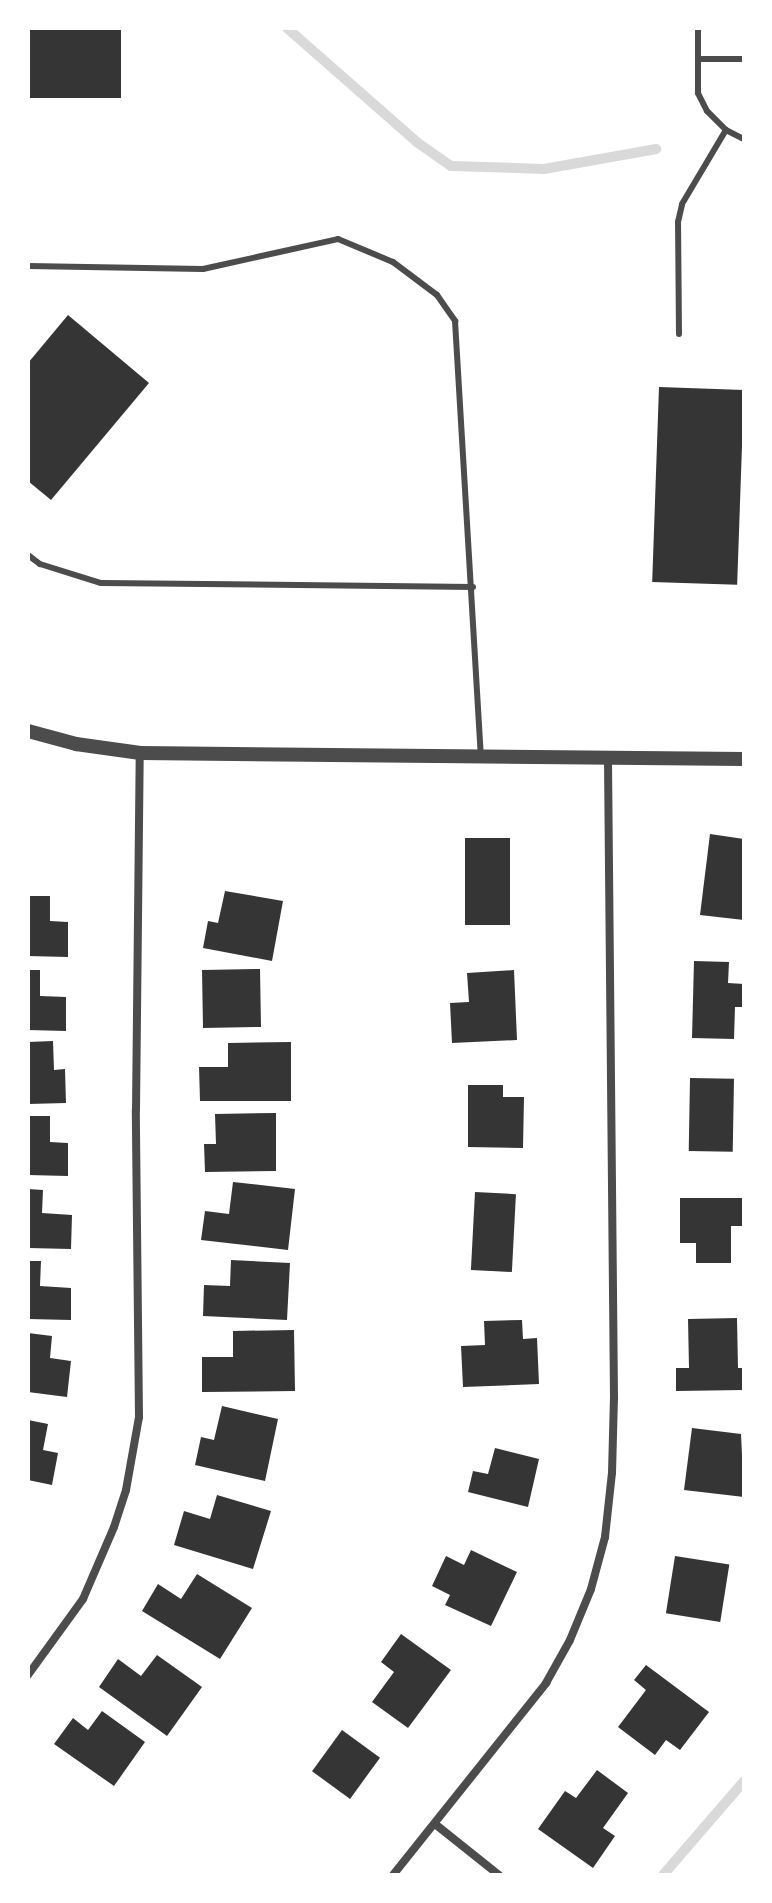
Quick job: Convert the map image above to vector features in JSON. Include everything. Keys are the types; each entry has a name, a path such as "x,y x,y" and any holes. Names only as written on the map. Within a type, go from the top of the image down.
{"street":[{"path":"28,731 76,744 140,753 744,759"},
{"path":"28,1675 83,1599 108,1541 126,1490 139,1417 136,1110 140,753"},
{"path":"393,1875 546,1683 570,1640 591,1589 605,1537 612,1473 614,1398 608,758"},
{"path":"435,1824 499,1875"}],"lane":[{"path":"698,28 698,93 707,111 726,130 744,139"},
{"path":"698,59 744,59"},
{"path":"679,334 678,222 682,204 726,130"},
{"path":"28,266 203,269 338,239 393,262 437,295 455,321 481,755"},
{"path":"28,555 40,564 101,583 473,587"}],"building":[{"path":"29,28 121,28 121,98 29,98"},
{"path":"68,315 149,383 51,500 28,481 28,363"},
{"path":"659,387 744,390 737,585 652,582"},
{"path":"710,834 744,839 744,920 700,915"},
{"path":"465,838 510,838 510,925 465,925"},
{"path":"225,891 283,901 272,961 203,948 208,921 218,923"},
{"path":"28,896 50,896 50,921 68,922 68,957 28,956"},
{"path":"694,961 729,962 728,983 744,984 744,1007 735,1007 734,1039 692,1038"},
{"path":"260,969 261,1027 203,1028 202,970"},
{"path":"28,970 40,970 40,996 66,997 66,1031 28,1030"},
{"path":"514,970 517,1040 452,1043 450,1003 469,1002 467,973"},
{"path":"53,1041 54,1070 65,1069 66,1103 28,1104 28,1042"},
{"path":"291,1042 291,1101 200,1101 199,1067 228,1067 228,1043"},
{"path":"690,1078 734,1079 733,1152 689,1151"},
{"path":"468,1085 503,1085 503,1097 524,1097 523,1148 468,1147"},
{"path":"276,1113 276,1171 205,1172 204,1144 216,1144 215,1114"},
{"path":"28,1116 50,1116 50,1142 68,1143 68,1176 28,1175"},
{"path":"233,1182 295,1189 288,1250 201,1240 205,1211 229,1214"},
{"path":"28,1189 43,1190 42,1213 72,1215 71,1249 28,1248"},
{"path":"475,1192 516,1194 512,1272 471,1270"},
{"path":"680,1198 744,1198 744,1226 731,1226 731,1263 696,1263 696,1243 680,1243"},
{"path":"231,1260 290,1263 287,1320 203,1316 204,1285 230,1286"},
{"path":"28,1261 41,1261 40,1286 71,1288 71,1320 28,1319"},
{"path":"737,1318 738,1368 744,1368 744,1390 676,1391 676,1368 689,1368 688,1319"},
{"path":"522,1320 523,1339 537,1338 539,1384 463,1387 461,1346 485,1345 484,1321"},
{"path":"294,1330 295,1391 202,1392 202,1357 233,1357 233,1331"},
{"path":"28,1333 52,1336 50,1358 71,1361 67,1397 28,1392"},
{"path":"222,1406 278,1419 265,1481 195,1465 201,1437 214,1440"},
{"path":"28,1420 48,1424 43,1450 58,1453 52,1485 28,1480"},
{"path":"692,1428 741,1434 744,1497 684,1490"},
{"path":"495,1448 539,1459 528,1507 468,1492 473,1471 488,1474"},
{"path":"217,1495 271,1511 253,1569 174,1545 184,1511 210,1519"},
{"path":"471,1550 517,1572 491,1626 445,1605 450,1595 432,1586 446,1556 464,1565"},
{"path":"675,1556 729,1565 720,1622 666,1613"},
{"path":"197,1574 252,1608 220,1659 142,1611 158,1584 181,1599"},
{"path":"401,1634 451,1670 408,1728 372,1702 394,1672 381,1662"},
{"path":"157,1655 202,1687 167,1736 99,1687 118,1659 141,1676"},
{"path":"646,1665 709,1712 680,1750 666,1740 655,1755 618,1727 646,1690 634,1680"},
{"path":"102,1711 145,1742 114,1786 54,1744 73,1718 88,1730"},
{"path":"342,1730 380,1758 350,1799 312,1771"},
{"path":"597,1770 628,1793 603,1828 615,1836 593,1868 538,1829 565,1791 576,1798"}],"waterway":[{"path":"287,28 418,143 451,166 544,169 656,149"},
{"path":"663,1875 744,1781"}]}
